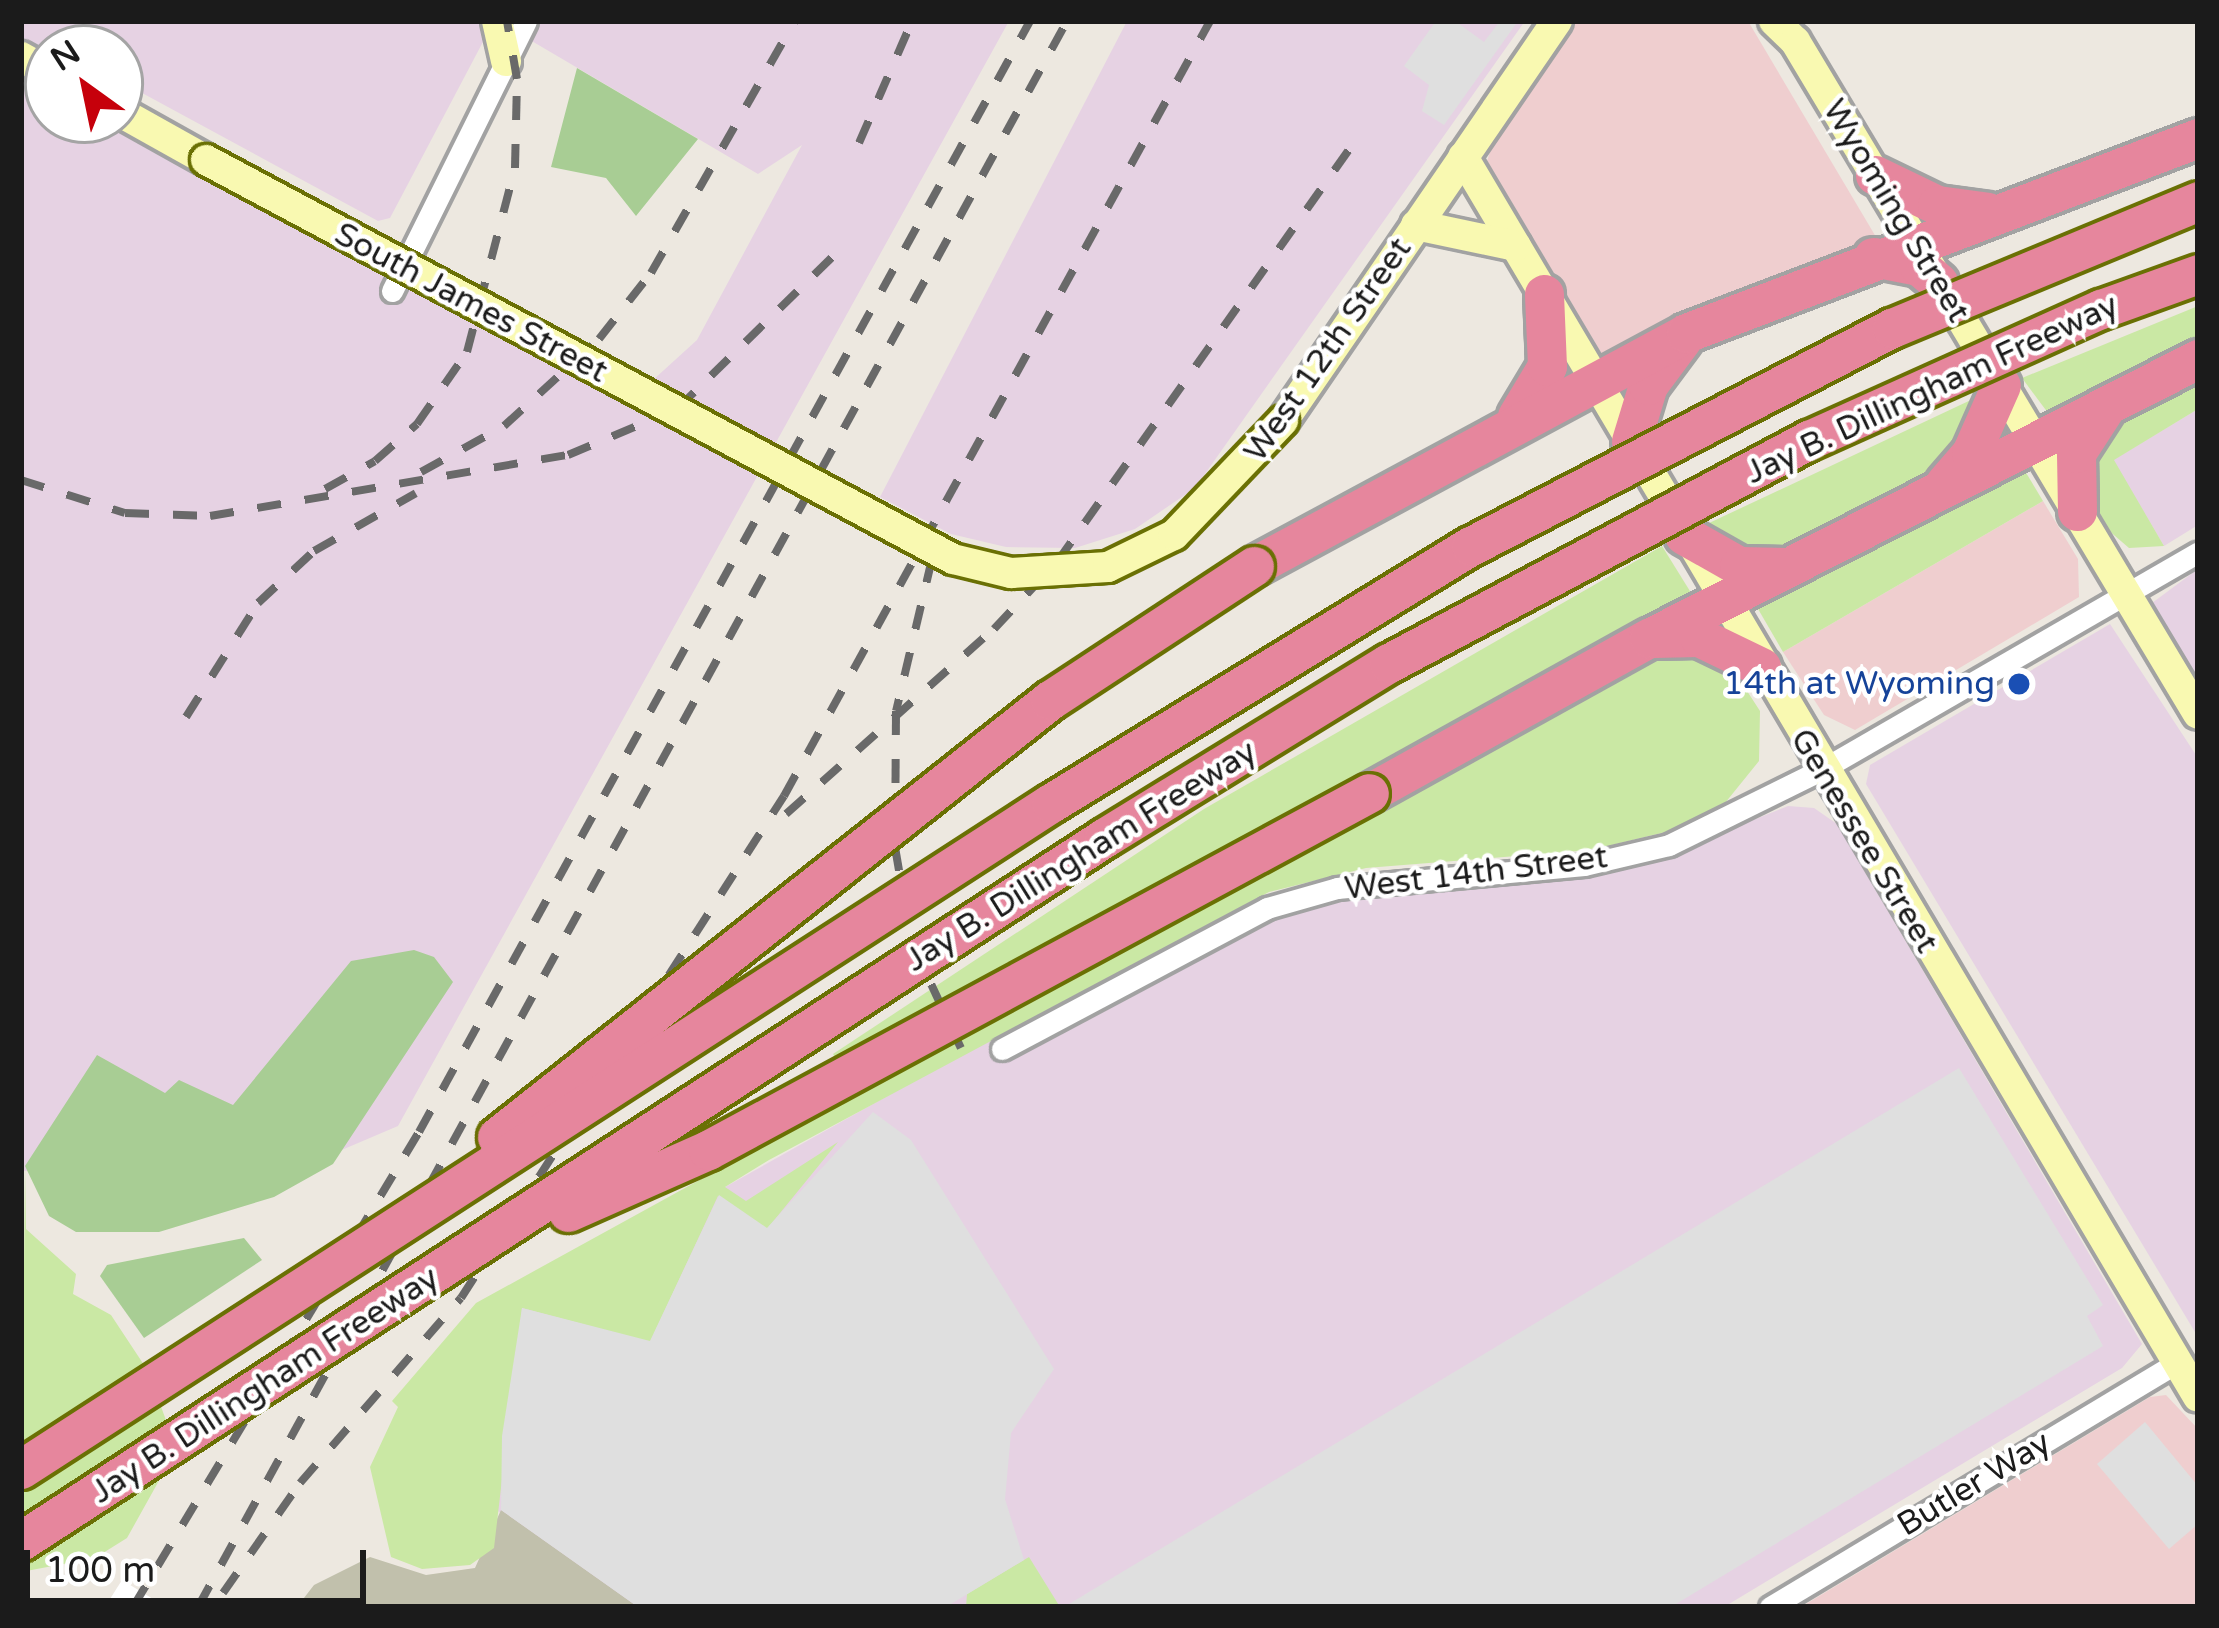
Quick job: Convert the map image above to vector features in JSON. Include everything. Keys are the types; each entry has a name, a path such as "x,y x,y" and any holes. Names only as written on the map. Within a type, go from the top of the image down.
{"highway":[{"path":"386,1233 577,1068 866,840 1050,700 1254,566 1594,378 1686,333 1912,242 2198,138"},
{"path":"1875,175 1937,205 1993,212"},
{"name":"Jay B. Dillingham Freeway","path":"21,1468 1051,803 1472,545 1892,328 2198,201"},
{"path":"1874,257 1919,266 1937,282"},
{"name":"Jay B. Dillingham Freeway","path":"21,1541 1084,851 1389,663 1809,440 2101,309 2198,274"},
{"path":"1509,425 1534,397 1547,366 1544,294"},
{"path":"1631,441 1648,385 1686,333"},
{"path":"464,1257 708,1150 1649,638 2198,358"},
{"path":"1942,488 1971,453 2001,385"},
{"path":"2077,512 2076,453 2109,404"},
{"path":"1684,535 1739,566 1791,566"},
{"path":"1649,638 1699,637 1761,667"}],"main road":[{"path":"497,21 506,62"},
{"name":"West 12th Street","path":"823,494 953,560 1011,573 1108,567 1174,535 1233,481 1557,21"},
{"name":"Wyoming Street","path":"1774,21 1796,41 2198,714"},
{"name":"South James Street","path":"144,125 823,494"},
{"name":"Genessee Street","path":"1463,158 1821,770 2198,1397"},
{"path":"1417,225 1516,246"}],"street":[{"path":"392,291 526,21"},
{"name":"West 14th Street","path":"1002,1049 1267,908 1337,888 1584,866 1669,845 1821,770 2198,552"},
{"name":"Butler Way","path":"1770,1607 2177,1362"}],"shaded area":[{"path":"21,21 494,21 390,218 378,221 144,94 144,24 24,24 21,41"},
{"path":"541,21 1009,21 398,1126 297,1169 21,1171 21,87 24,144 143,144 631,400 697,340 802,145 758,174 530,40"},
{"path":"1127,21 1525,21 1195,488 1135,529 1075,548 1006,547 951,534 880,497"},
{"path":"1436,21 1455,21 1484,42 1500,21 1518,21 1444,125 1422,111 1429,85 1404,66"},
{"path":"1574,21 1748,21 1876,237 1608,357 1601,353 1487,161 1497,130"},
{"path":"2198,409 2198,525 2164,546 2113,460"},
{"path":"2043,501 2078,559 2079,597 1855,730 1824,715 1783,652"},
{"path":"2198,569 2198,682 2152,603"},
{"path":"2110,624 2198,758 2198,1337 1866,784 1870,765"},
{"path":"1788,806 1814,808 1837,824 2142,1344 2122,1368 1724,1607 624,1607 490,1505 520,1302 989,1039 1003,1062 1200,953 1297,910 1368,895 1633,868"},
{"path":"1959,1068 2103,1305 2087,1316 2103,1346 1671,1607 1064,1607"},
{"path":"873,1112 911,1140 1054,1369 1011,1433 1005,1499 1024,1560 946,1607 638,1607 501,1510 502,1436 522,1308 650,1341 719,1195 767,1228"},
{"path":"2166,1395 2198,1429 2198,1607 1801,1607 2150,1397"},
{"path":"2145,1422 2198,1486 2198,1524 2169,1549 2097,1464"},
{"path":"501,1510 638,1607 297,1607 314,1585 370,1557 426,1575 475,1568"}],"green space":[{"path":"577,68 698,139 636,216 606,178 551,167"},
{"path":"2198,306 2198,345 2051,417 2022,378"},
{"path":"2198,375 2198,409 2114,460 2164,546 2129,548 2100,523 2085,472 2103,428"},
{"path":"1973,399 1973,421 1948,465 1797,549 1749,553 1707,524"},
{"path":"2022,466 2043,501 1783,652 1754,602"},
{"path":"1662,546 1693,596 836,1059 833,1054 1204,809"},
{"path":"1685,651 1736,674 1760,711 1759,761 1721,808 1670,831 1591,850 1366,868 1269,892 769,1160 725,1187 746,1201 838,1142 767,1229 718,1196 650,1342 522,1308 494,1548 470,1565 422,1569 391,1557 370,1467 398,1407 392,1401 476,1303 1655,654"},
{"path":"414,950 434,957 453,982 333,1164 274,1197 159,1232 76,1232 49,1216 25,1166 97,1055 165,1093 179,1080 233,1105 351,961"},
{"path":"25,1166 26,1229 76,1274 73,1294 111,1315 148,1371 167,1423 161,1477 127,1538 95,1558 21,1572"},
{"path":"244,1238 262,1260 144,1338 100,1276 107,1265"},
{"path":"1029,1557 1060,1607 966,1607 967,1594"}],"pier":[{"path":"122,1580 153,1599 148,1607 105,1607"}],"railway":[{"path":"325,489 375,461 417,424 467,352 515,168 517,79 507,21"},
{"path":"421,472 504,426 599,339 651,273 795,21"},
{"path":"859,143 912,21"},
{"path":"133,1607 419,1132 1030,21"},
{"path":"198,1607 1067,21"},
{"path":"223,1593 300,1483 461,1298 784,796 1210,21"},
{"path":"786,814 994,629 1057,562 1360,134"},
{"path":"21,480 125,513 210,516 568,455 677,409 833,256"},
{"path":"186,717 258,603 314,551 416,493"},
{"path":"932,559 896,711 895,847 911,941 961,1048"}],"place":[{"name":"14th at Wyoming","path":"2019,684"}]}
